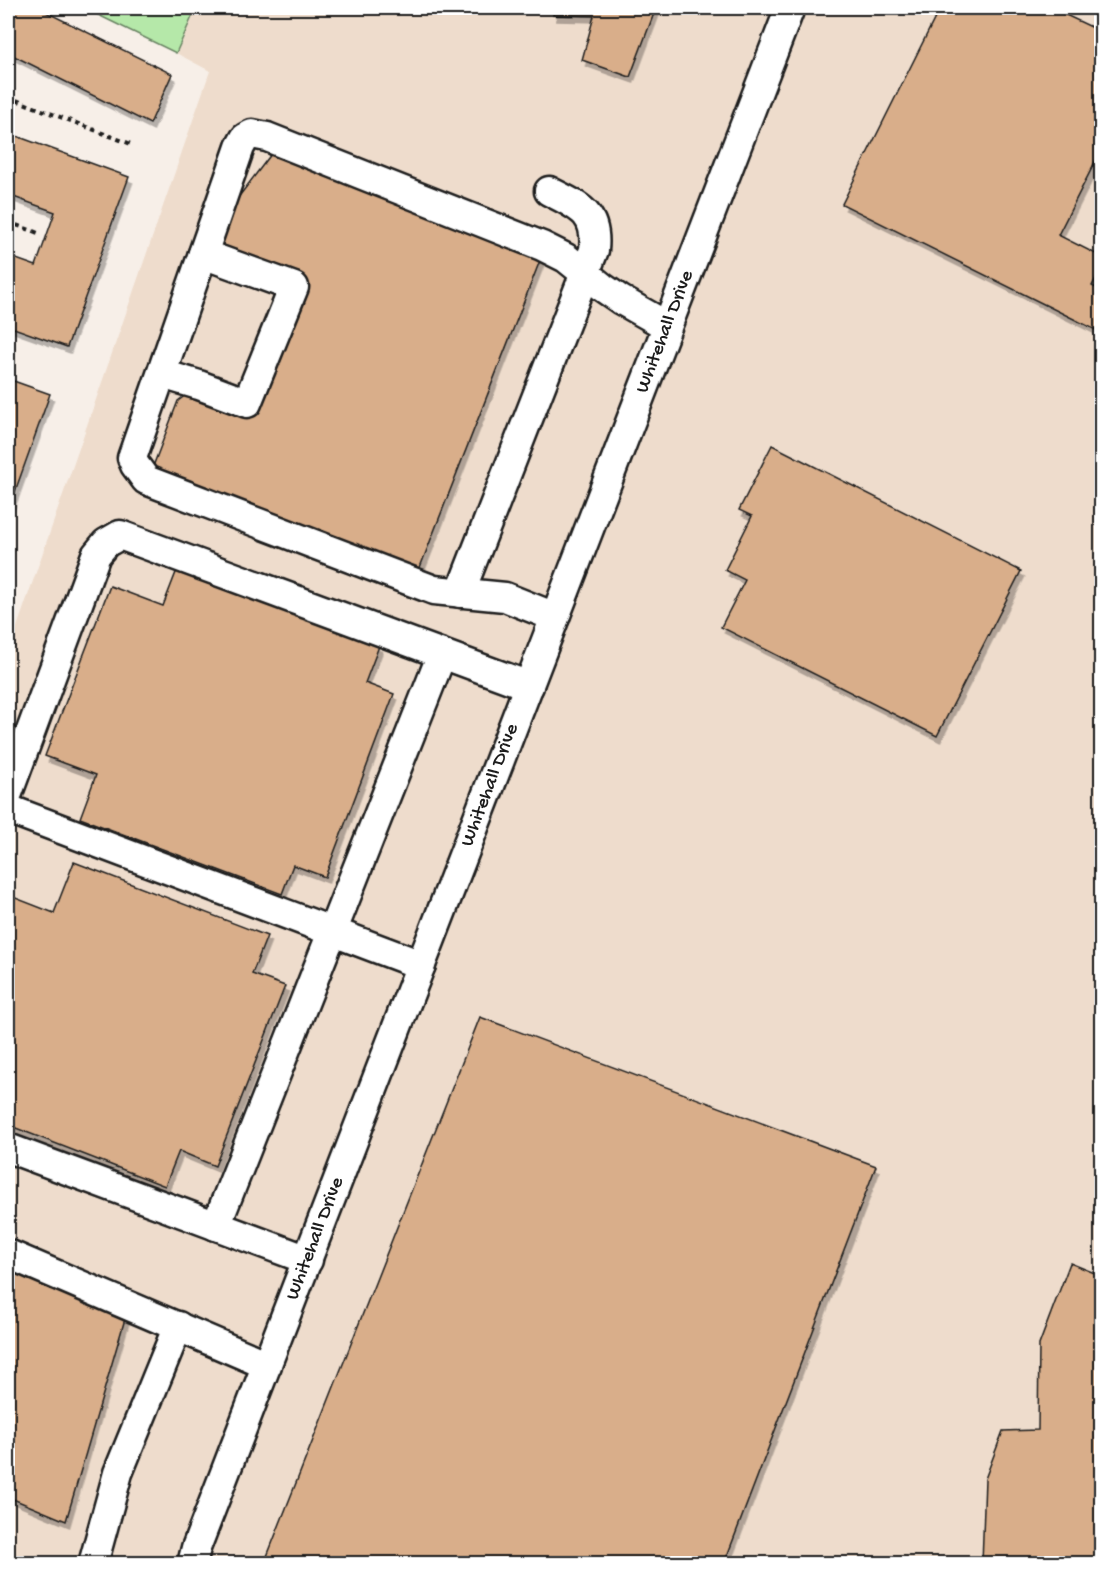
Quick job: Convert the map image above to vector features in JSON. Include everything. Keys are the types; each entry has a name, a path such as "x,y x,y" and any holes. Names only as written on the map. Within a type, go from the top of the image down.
{"street":[{"name":"Whitehall Drive","path":"192,1563 790,8"},
{"path":"555,617 505,597 434,590 146,480 135,465 132,458 240,147 245,138 252,134 267,137 542,246 566,258 585,275 621,300 667,326"},
{"path":"460,593 594,250 596,234 592,223 581,208 549,190"},
{"path":"162,374 247,403 294,287 203,254"},
{"path":"8,793 96,555 106,543 120,535 529,686"},
{"path":"216,1226 442,654"},
{"path":"8,809 421,965"},
{"path":"8,1148 308,1260"},
{"path":"8,1254 267,1365"},
{"path":"93,1563 118,1473 178,1326"}],"path":[{"path":"8,97 131,144"},
{"path":"8,222 41,234"}],"shaded area":[{"path":"196,8 1101,8 1101,1563 8,1564 8,653 210,71 176,53"}],"green space":[{"path":"84,8 196,8 176,53"}],"building":[{"path":"8,8 38,8 172,74 150,124 8,53"},
{"path":"554,8 656,8 630,77 582,60 594,16 553,15"},
{"path":"940,8 1051,8 1102,32 1102,148 1058,235 1102,257 1102,267 1092,286 1102,291 1102,333 842,204"},
{"path":"8,133 129,177 67,347 8,326 8,256 36,266 55,212 8,195"},
{"path":"272,153 541,258 417,575 152,469 178,401 199,385 247,403 294,287 216,259 234,203"},
{"path":"8,379 50,394 8,511"},
{"path":"772,445 1021,571 937,736 721,627 745,580 725,570 752,516 739,510"},
{"path":"177,570 379,646 365,683 394,694 325,877 293,865 282,894 80,818 96,775 45,756 110,586 163,606"},
{"path":"74,862 267,936 252,974 285,986 215,1166 179,1151 165,1186 8,1125 8,895 54,913"},
{"path":"480,1017 876,1166 724,1564 264,1564"},
{"path":"1070,1263 1102,1276 1102,1564 982,1564 985,1479 1003,1431 1038,1430 1039,1345"},
{"path":"8,1266 127,1312 66,1521 8,1497"}]}
